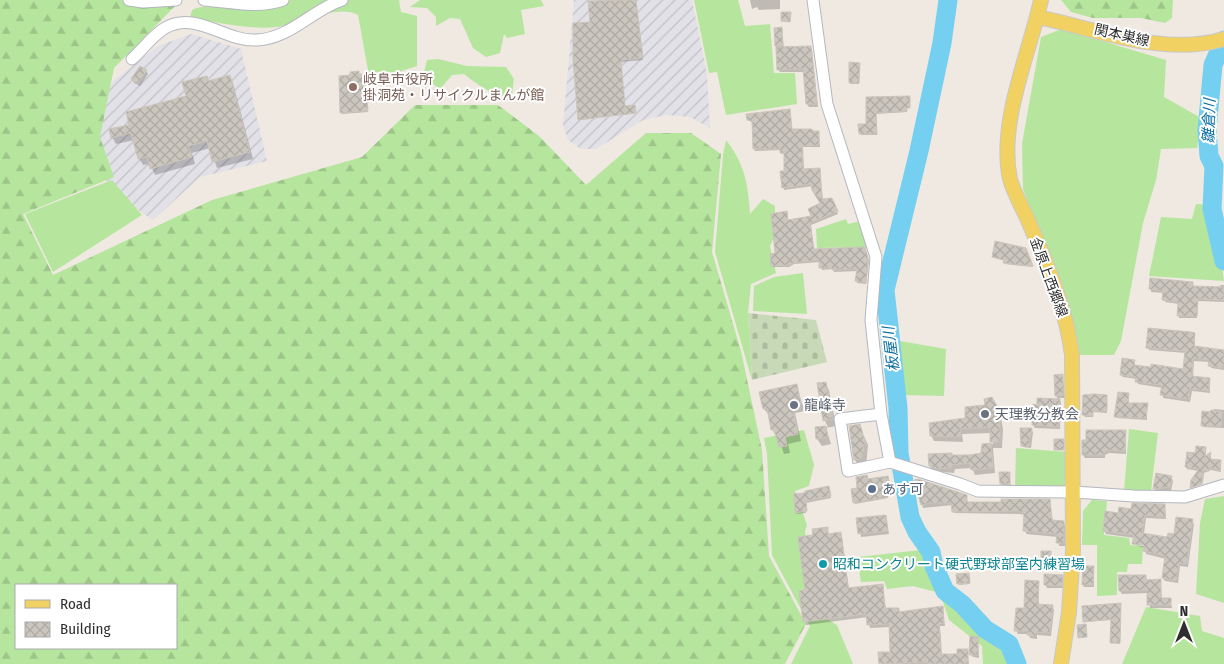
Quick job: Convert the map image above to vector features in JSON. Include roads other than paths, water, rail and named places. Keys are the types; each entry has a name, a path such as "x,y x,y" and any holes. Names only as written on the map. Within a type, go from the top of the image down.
{"main road":[{"path":"1038,16 1041,0"},
{"name":"関本巣線","path":"1038,16 1162,44 1193,46 1224,39"},
{"name":"金原上西郷線","path":"1038,16 1015,103 1008,139 1008,155 1010,180 1053,278 1069,333 1073,370 1074,492 1071,586 1061,664"}],"street":[{"path":"129,0 143,2 176,0"},
{"path":"204,0 273,4 283,0"},
{"path":"132,59 164,28 179,22 195,23 237,38 257,40 278,36 342,0"},
{"path":"813,0 827,104 876,257 871,320 881,414 893,462"},
{"path":"881,414 840,420 848,471 893,462 960,484 978,492 1074,492 1185,497 1224,485"}],"waterway":[{"name":"板屋川","path":"948,0 942,43 919,151 885,290 898,408 899,453 910,517 917,532 931,552 934,566 945,591 962,604 985,629 1009,644 1017,664"},
{"name":"雛倉川","path":"1224,40 1213,65 1207,130 1209,156 1214,166 1212,209 1224,261"}],"place":[{"name":"岐阜市役所 掛洞苑・リサイクルまんが館","path":"353,87"},
{"name":"龍峰寺","path":"794,405"},
{"name":"天理教分教会","path":"985,414"},
{"name":"あす可","path":"872,489"},
{"name":"昭和コンクリート硬式野球部室内練習場","path":"823,564"}]}
